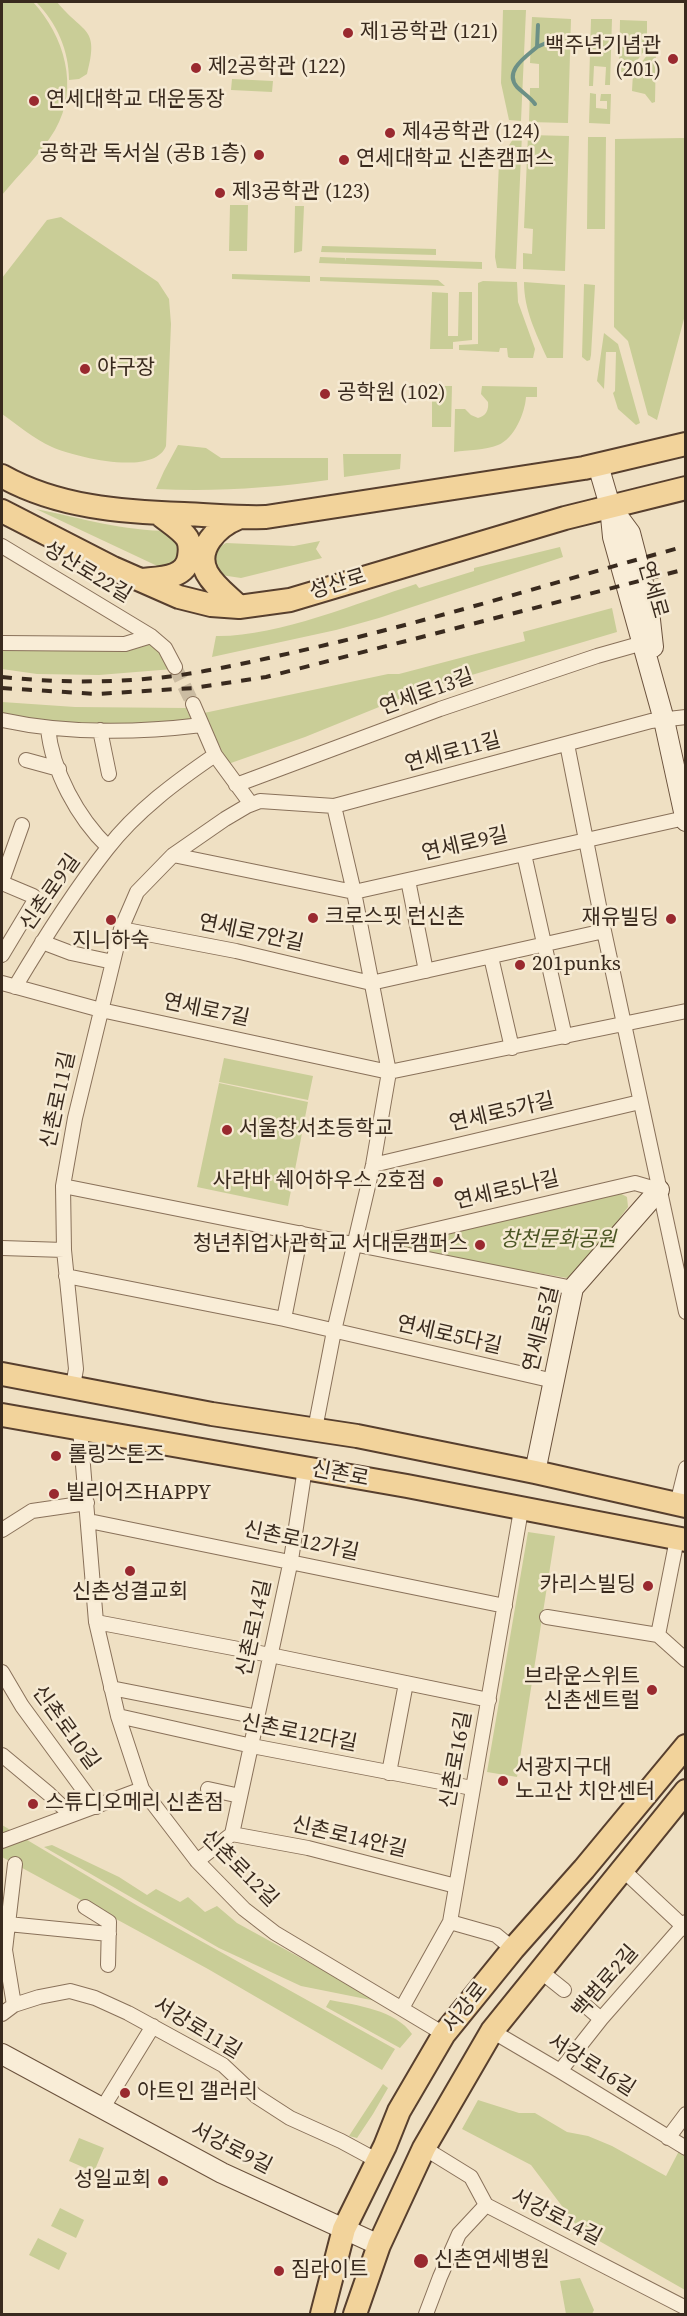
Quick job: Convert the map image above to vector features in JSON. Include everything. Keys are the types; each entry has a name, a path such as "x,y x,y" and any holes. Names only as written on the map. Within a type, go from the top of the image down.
{"main road":[{"path":"2,476 44,495 75,503 123,511 238,518 289,514 598,465 686,444"},
{"name":"성산로","path":"2,511 141,580 197,602 239,607 290,600 531,527 686,488"},
{"path":"141,580 170,577 181,571 189,561 190,551 186,537 158,513"},
{"path":"238,518 219,528 207,545 204,558 206,571 212,580 239,607"},
{"name":"신촌로","path":"2,1374 212,1414 315,1429 535,1472 681,1505"},
{"name":"신촌로","path":"2,1415 305,1468 682,1540"},
{"name":"서강로","path":"322,2314 344,2229 378,2161 399,2111 444,2034 513,1949 686,1746"},
{"name":"서강로","path":"358,2312 379,2245 424,2148 492,2031 686,1791"},
{"path":"627,1818 623,1832 627,1841 639,1842 651,1834"},
{"path":"550,1905 566,1898 575,1900 580,1911 574,1928"}],"street":[{"name":"연세로","path":"598,465 610,506 613,537 634,617 638,645 664,720 685,820"},
{"name":"연세로","path":"610,506 630,533 648,602 652,640 664,698 664,720"},
{"name":"성산로22길","path":"2,546 151,636 165,648 175,667"},
{"path":"2,643 125,644 151,636"},
{"name":"연세로13길","path":"236,785 440,710 597,656 638,645"},
{"path":"193,704 215,755 251,804"},
{"name":"연세로11길","path":"251,804 260,801 334,806 651,721 686,717"},
{"path":"2,720 48,728 100,730 161,729 202,725"},
{"name":"신촌로9길","path":"48,728 51,747 59,769 82,819 108,847"},
{"path":"100,730 109,774"},
{"path":"567,744 604,931 686,1312"},
{"name":"신촌로9길","path":"6,988 42,942 108,847 145,809 215,755"},
{"path":"26,760 59,769"},
{"name":"신촌로11길","path":"73,1386 76,1369 64,1250 63,1186 75,1118 120,929 137,892 173,855 251,804"},
{"path":"334,806 354,892 389,1072 359,1245 334,1331"},
{"name":"연세로9길","path":"173,855 354,892 685,820"},
{"path":"2,955 35,900 33,896 2,882 22,825"},
{"path":"524,854 565,1037"},
{"path":"408,880 426,971"},
{"name":"연세로7안길","path":"120,929 236,951 371,983 604,931"},
{"path":"42,942 71,953 113,962"},
{"path":"490,957 512,1048"},
{"name":"연세로7길","path":"6,988 389,1072 686,1011"},
{"name":"연세로5가길","path":"373,1165 640,1102"},
{"name":"연세로5나길","path":"359,1245 635,1183 659,1190"},
{"name":"연세로5나길","path":"63,1186 573,1288"},
{"name":"연세로5길","path":"535,1472 573,1288 659,1190"},
{"path":"284,1320 300,1233"},
{"path":"2,1248 64,1250"},
{"name":"연세로5다길","path":"66,1276 284,1320 554,1381"},
{"name":"신촌로","path":"315,1429 334,1331"},
{"name":"신촌로12길","path":"80,1429 96,1622 118,1716 142,1789 197,1861 236,1902 275,1933 444,2034"},
{"name":"신촌로14길","path":"232,1834 291,1560 305,1468"},
{"name":"신촌로","path":"681,1505 686,1468"},
{"path":"2,1530 32,1511 87,1503"},
{"name":"신촌로16길","path":"402,2008 450,1922 521,1509"},
{"name":"신촌로12가길","path":"89,1521 291,1560 382,1582 505,1606"},
{"name":"신촌로","path":"658,1635 682,1540"},
{"path":"546,1617 658,1635 686,1660"},
{"path":"96,1622 489,1700"},
{"name":"신촌로10길","path":"2,1672 22,1706 96,1807"},
{"path":"389,1773 406,1683"},
{"path":"111,1688 258,1717"},
{"name":"신촌로12다길","path":"118,1716 252,1746 472,1788"},
{"path":"2,1755 71,1815"},
{"path":"2,1841 142,1789"},
{"path":"208,1790 240,1796"},
{"path":"197,1861 232,1834"},
{"name":"신촌로14안길","path":"232,1834 308,1848 456,1886"},
{"path":"14,2005 3,1949 15,1864"},
{"path":"623,1870 684,1925"},
{"path":"85,1907 109,1922 108,1965"},
{"path":"450,1922 496,1935 513,1949"},
{"path":"8,1924 109,1934"},
{"name":"백범로2길","path":"560,2071 601,2019 684,1925"},
{"path":"549,1978 564,1990"},
{"name":"서강로11길","path":"2,2014 14,2005 70,1991 94,1998 153,2026 223,2065 256,2096 290,2118 378,2161"},
{"path":"580,2002 601,2019"},
{"path":"102,2109 153,2026"},
{"name":"서강로16길","path":"492,2031 686,2148"},
{"name":"서강로9길","path":"2,2054 222,2173 379,2245"},
{"path":"668,2138 686,2114"},
{"name":"서강로14길","path":"424,2148 471,2177 486,2205 686,2308"},
{"path":"426,2314 459,2235 486,2205"}],"green space":[{"name":"연세대학교 대운동장","path":"2,2 33,2 44,15 60,46 67,80 63,114 55,130 37,156 2,195"},
{"path":"36,2 57,2 87,32 90,39 91,58 87,74 79,79 69,80 67,59 56,28"},
{"path":"503,10 526,10 521,121 509,120 501,83"},
{"path":"532,17 571,19 568,123 529,122 530,88 539,88 539,64 530,63"},
{"path":"591,19 612,19 610,85 605,85 606,67 594,66 593,86 589,86"},
{"path":"620,20 647,21 647,47 628,73 619,72"},
{"path":"652,49 656,49 655,102 652,103 645,94 632,91 633,73"},
{"path":"232,79 273,81 272,92 231,90"},
{"path":"590,93 596,94 596,108 607,109 607,101 600,101 601,94 611,94 610,124 589,123"},
{"path":"516,134 522,134 516,269 497,268 495,257 499,162"},
{"path":"528,135 569,136 565,271 523,269 523,253 532,254 533,229 524,228"},
{"path":"588,137 606,137 605,229 587,229"},
{"path":"685,138 685,315 657,420 648,415 628,341 614,327 615,139"},
{"path":"230,205 248,205 247,251 229,251"},
{"path":"295,206 304,206 302,251 294,253"},
{"name":"야구장","path":"61,217 158,282 169,299 171,324 166,446 159,455 146,461 113,462 63,451 39,440 2,414 2,278 47,220"},
{"path":"322,246 436,249 436,255 321,252"},
{"path":"320,257 345,258 346,261 346,258 482,262 482,269 319,263"},
{"path":"232,274 310,276 310,282 232,279"},
{"path":"320,277 438,280 445,286 320,281"},
{"path":"483,281 517,282 518,302 535,349 533,358 510,358 507,348 500,348 499,352 459,350 459,345 478,344 478,283"},
{"path":"524,282 565,285 563,358 547,358 528,312"},
{"path":"584,284 595,285 591,355 590,360 587,361 582,357"},
{"path":"432,292 448,293 448,336 458,336 459,292 472,292 472,340 453,342 453,349 430,349"},
{"path":"604,333 618,344 640,423 636,425 618,409 613,393 615,391 616,352 606,352 604,389 597,381"},
{"path":"432,386 452,386 451,427 432,427"},
{"path":"482,386 537,387 537,397 526,397 518,425 504,442 488,448 454,452 455,409 465,409 478,418 483,416 488,402 481,394"},
{"path":"178,445 206,448 221,458 328,458 328,480 242,489 156,489"},
{"path":"343,454 401,454 400,469 344,477"},
{"path":"36,509 119,526 170,531 186,554 168,571"},
{"path":"320,541 316,549 322,558 241,578 221,575 215,562 216,549 226,543 294,546"},
{"path":"560,547 563,557 379,618 336,630 212,657 216,636 240,635 291,625 416,584 419,588 474,571 474,568"},
{"path":"612,608 617,632 421,690 305,737 228,764 204,713 388,674 399,674 525,641 523,632"},
{"path":"151,641 173,669 99,675 37,674 2,669 2,646"},
{"path":"2,702 75,707 186,708 193,723 176,725 57,724 2,717"},
{"path":"224,1058 313,1076 308,1100 219,1082"},
{"path":"219,1083 308,1102 288,1206 197,1187"},
{"name":"창천문화공원","path":"618,1192 627,1197 628,1207 573,1279 385,1247"},
{"path":"528,1532 555,1536 517,1777 487,1772"},
{"path":"2,1825 138,1906 395,2049 382,2070 208,1969 2,1857"},
{"path":"52,1845 119,1877 147,1895 156,1889 180,1902 188,1897 205,1912 217,1906 237,1923 381,2002 301,1986 219,1948 44,1847"},
{"path":"330,2000 386,2014 396,2019 412,2034 400,2048 326,2007"},
{"path":"383,2084 388,2088 373,2114 357,2138 349,2136"},
{"path":"478,2100 519,2113 535,2113 567,2132 588,2136 612,2146 666,2176 679,2151 685,2155 685,2290 580,2230 531,2165 462,2129"},
{"path":"79,2138 104,2148 94,2172 69,2161"},
{"path":"60,2208 84,2220 76,2238 51,2226"},
{"path":"38,2238 67,2253 59,2270 29,2255"},
{"path":"580,2278 594,2310 592,2314 566,2314 560,2281"}],"waterway":[{"path":"535,104 517,87 513,81 513,75 518,64 537,47 538,25"},
{"path":"537,47 546,43"}],"tunnel":[{"path":"175,667 193,704"}],"railway":[{"path":"2,677 109,681 174,676 228,667 410,624 686,546"},
{"path":"2,688 96,694 194,688 266,677 686,569"}],"place":[{"name":"제1공학관 (121)","path":"348,33"},
{"name":"백주년기념관 (201)","path":"673,59"},
{"name":"제2공학관 (122)","path":"196,68"},
{"name":"연세대학교 대운동장","path":"34,101"},
{"name":"제4공학관 (124)","path":"390,133"},
{"name":"공학관 독서실 (공B 1층)","path":"259,155"},
{"name":"연세대학교 신촌캠퍼스","path":"344,160"},
{"name":"제3공학관 (123)","path":"220,193"},
{"name":"야구장","path":"85,369"},
{"name":"공학원 (102)","path":"325,394"},
{"name":"크로스핏 런신촌","path":"313,918"},
{"name":"재유빌딩","path":"671,919"},
{"name":"지니하숙","path":"111,920"},
{"name":"201punks","path":"520,965"},
{"name":"서울창서초등학교","path":"227,1130"},
{"name":"사라바 쉐어하우스 2호점","path":"438,1182"},
{"name":"청년취업사관학교 서대문캠퍼스","path":"480,1245"},
{"name":"롤링스톤즈","path":"56,1456"},
{"name":"빌리어즈HAPPY","path":"54,1494"},
{"name":"신촌성결교회","path":"130,1571"},
{"name":"카리스빌딩","path":"648,1586"},
{"name":"브라운스위트 신촌센트럴","path":"652,1690"},
{"name":"서광지구대 노고산 치안센터","path":"503,1781"},
{"name":"스튜디오메리 신촌점","path":"33,1804"},
{"name":"아트인 갤러리","path":"125,2093"},
{"name":"성일교회","path":"163,2181"},
{"name":"신촌연세병원","path":"421,2261"},
{"name":"짐라이트","path":"279,2271"}]}
